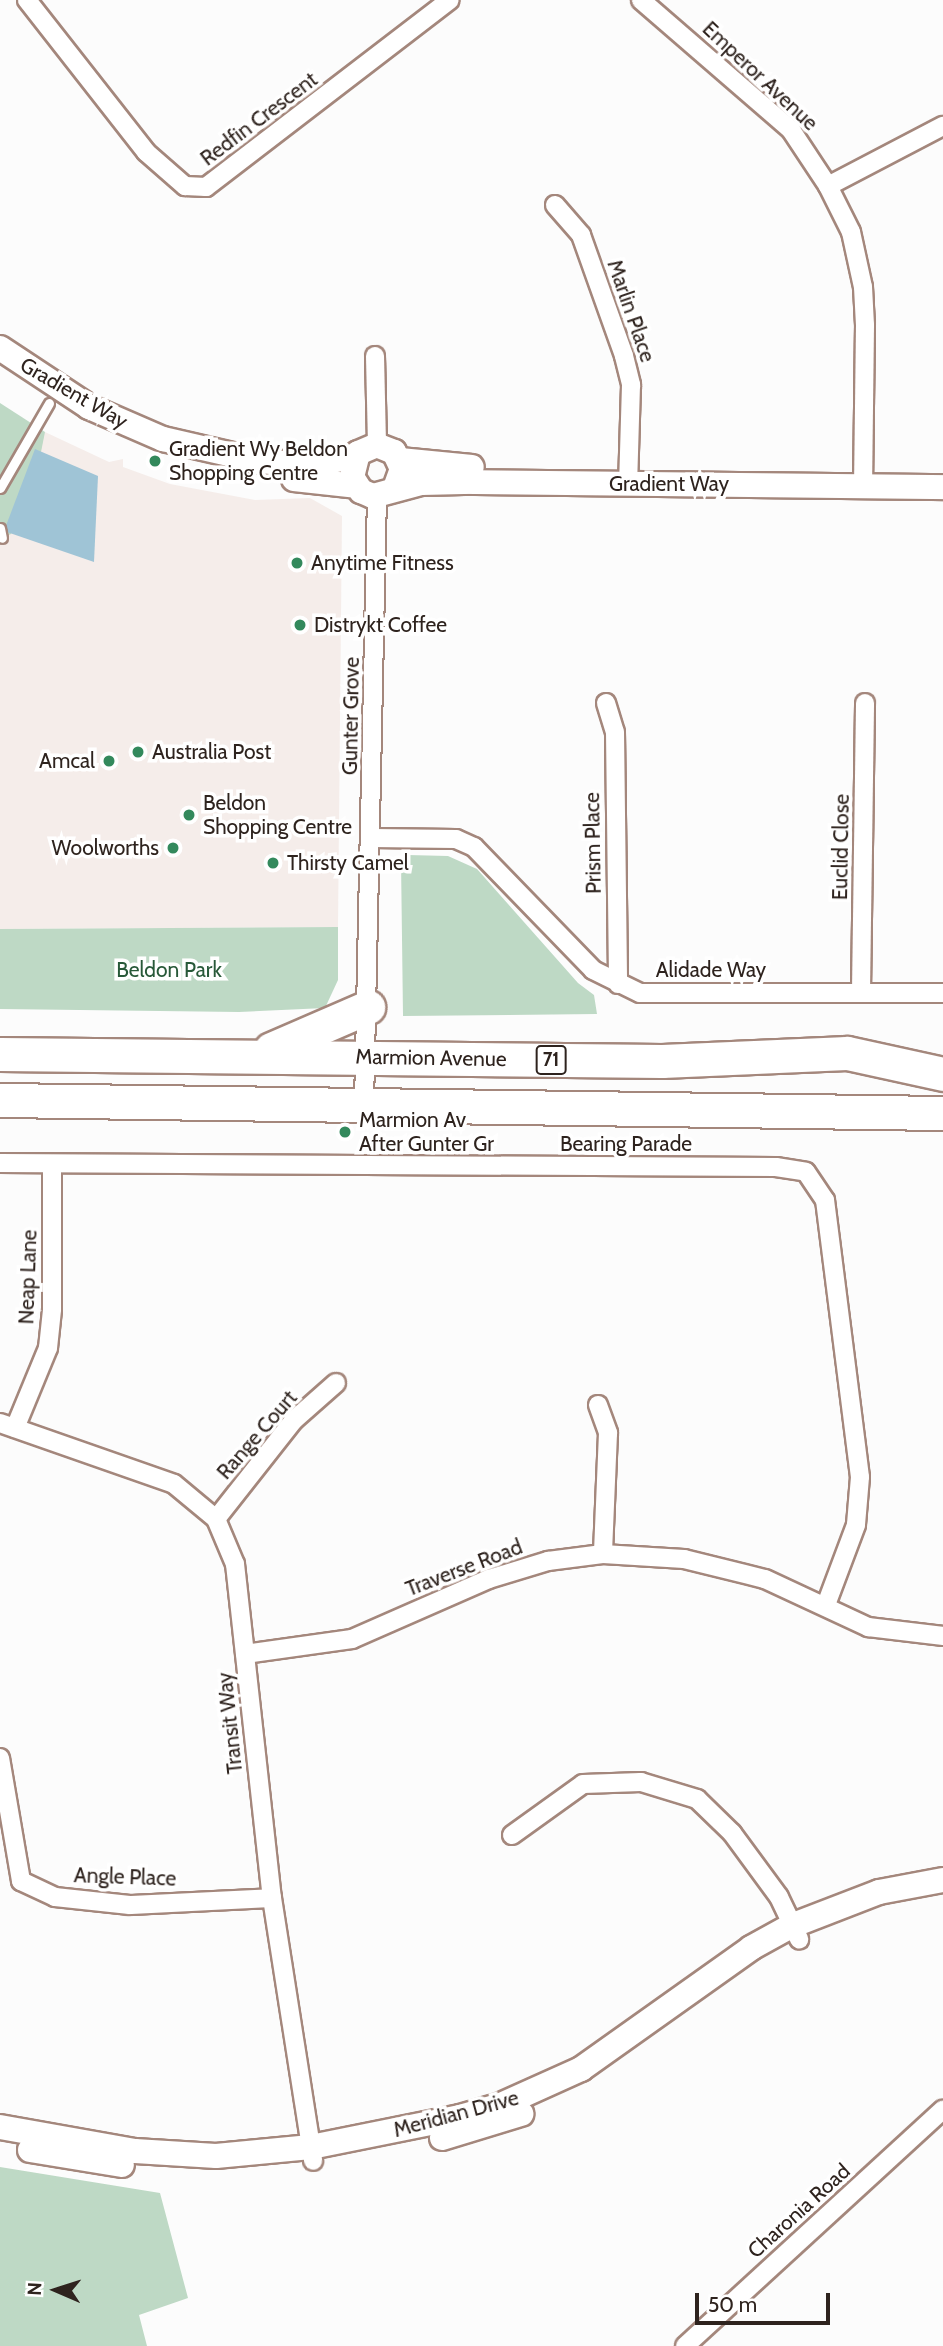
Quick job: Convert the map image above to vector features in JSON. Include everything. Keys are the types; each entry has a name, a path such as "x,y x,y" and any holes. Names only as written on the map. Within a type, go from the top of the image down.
{"highway":[{"path":"255,1055 368,1007"},
{"name":"Marmion Avenue","path":"0,1054 662,1062 847,1053 943,1074"},
{"path":"0,1100 943,1113"}],"street":[{"name":"Redfin Crescent","path":"27,0 146,152 172,179 185,186 206,187 450,0"},
{"name":"Emperor Avenue","path":"641,0 791,130 828,186 851,232 863,287 863,478"},
{"path":"828,186 943,126"},
{"name":"Marlin Place","path":"555,205 581,235 624,355 631,385 629,476"},
{"name":"Gradient Way","path":"0,348 89,407 163,439 259,461 307,466 355,457"},
{"path":"374,356 376,445"},
{"name":"Gradient Way","path":"0,370 49,403 128,442 183,460 247,475 376,490 464,482 629,476 863,478 943,472"},
{"path":"376,445 390,449 400,460 401,477 376,490 351,472 355,457 376,445"},
{"name":"Gradient Way","path":"400,460 445,466 629,476"},
{"name":"Gradient Way","path":"863,478 943,487"},
{"name":"Gunter Grove","path":"364,1105 372,838 376,490"},
{"name":"Prism Place","path":"606,703 615,732 618,984"},
{"name":"Euclid Close","path":"861,992 865,704"},
{"name":"Alidade Way","path":"372,838 456,839 474,847 593,971 640,993 943,993"},
{"name":"Bearing Parade","path":"0,1163 776,1167 806,1172 825,1200 860,1476 856,1524 826,1605"},
{"name":"Neap Lane","path":"7,1425 48,1348 52,1309 52,1164"},
{"name":"Range Court","path":"216,1519 294,1420 336,1383"},
{"path":"598,1405 608,1433 603,1554"},
{"name":"Transit Way","path":"7,1425 174,1484 216,1519 235,1564 272,1898 312,2154"},
{"name":"Traverse Road","path":"245,1654 352,1639 489,1579 548,1561 603,1554 684,1559 765,1579 826,1605 867,1627 943,1636"},
{"name":"Angle Place","path":"0,1758 21,1881 55,1897 130,1905 272,1898"},
{"path":"512,1835 583,1784 641,1782 697,1799 732,1833 779,1897 795,1933"},
{"name":"Meridian Drive","path":"0,2144 88,2161 197,2172 487,2128 570,2092 622,2061 795,1933 879,1892 943,1880"},
{"name":"Meridian Drive","path":"795,1933 876,1909 943,1897"},
{"name":"Charonia Road","path":"685,2346 943,2110"},
{"name":"Meridian Drive","path":"0,2127 180,2155 312,2154"}],"lane":[{"path":"0,488 49,403"}],"shaded area":[{"name":"Beldon Shopping Centre","path":"45,432 109,462 123,459 123,467 170,484 255,500 310,498 342,516 338,927 0,929 0,533"}],"green space":[{"path":"0,403 45,432 37,472 11,534 0,539"},
{"path":"408,855 448,856 477,869 578,983 594,995 597,1014 403,1016 401,861"},
{"name":"Beldon Park","path":"338,927 338,980 325,1008 239,1012 0,1009 0,929"},
{"path":"0,2167 160,2193 188,2298 139,2315 147,2346 0,2346"}],"water":[{"path":"35,449 98,476 94,562 4,531"}],"place":[{"name":"Gradient Wy Beldon Shopping Centre","path":"155,461"},
{"name":"Anytime Fitness","path":"297,563"},
{"name":"Distrykt Coffee","path":"300,625"},
{"name":"Australia Post","path":"138,752"},
{"name":"Amcal","path":"109,761"},
{"name":"Beldon Shopping Centre","path":"189,815"},
{"name":"Woolworths","path":"173,848"},
{"name":"Thirsty Camel","path":"273,863"},
{"name":"Marmion Av After Gunter Gr","path":"345,1132"}]}
